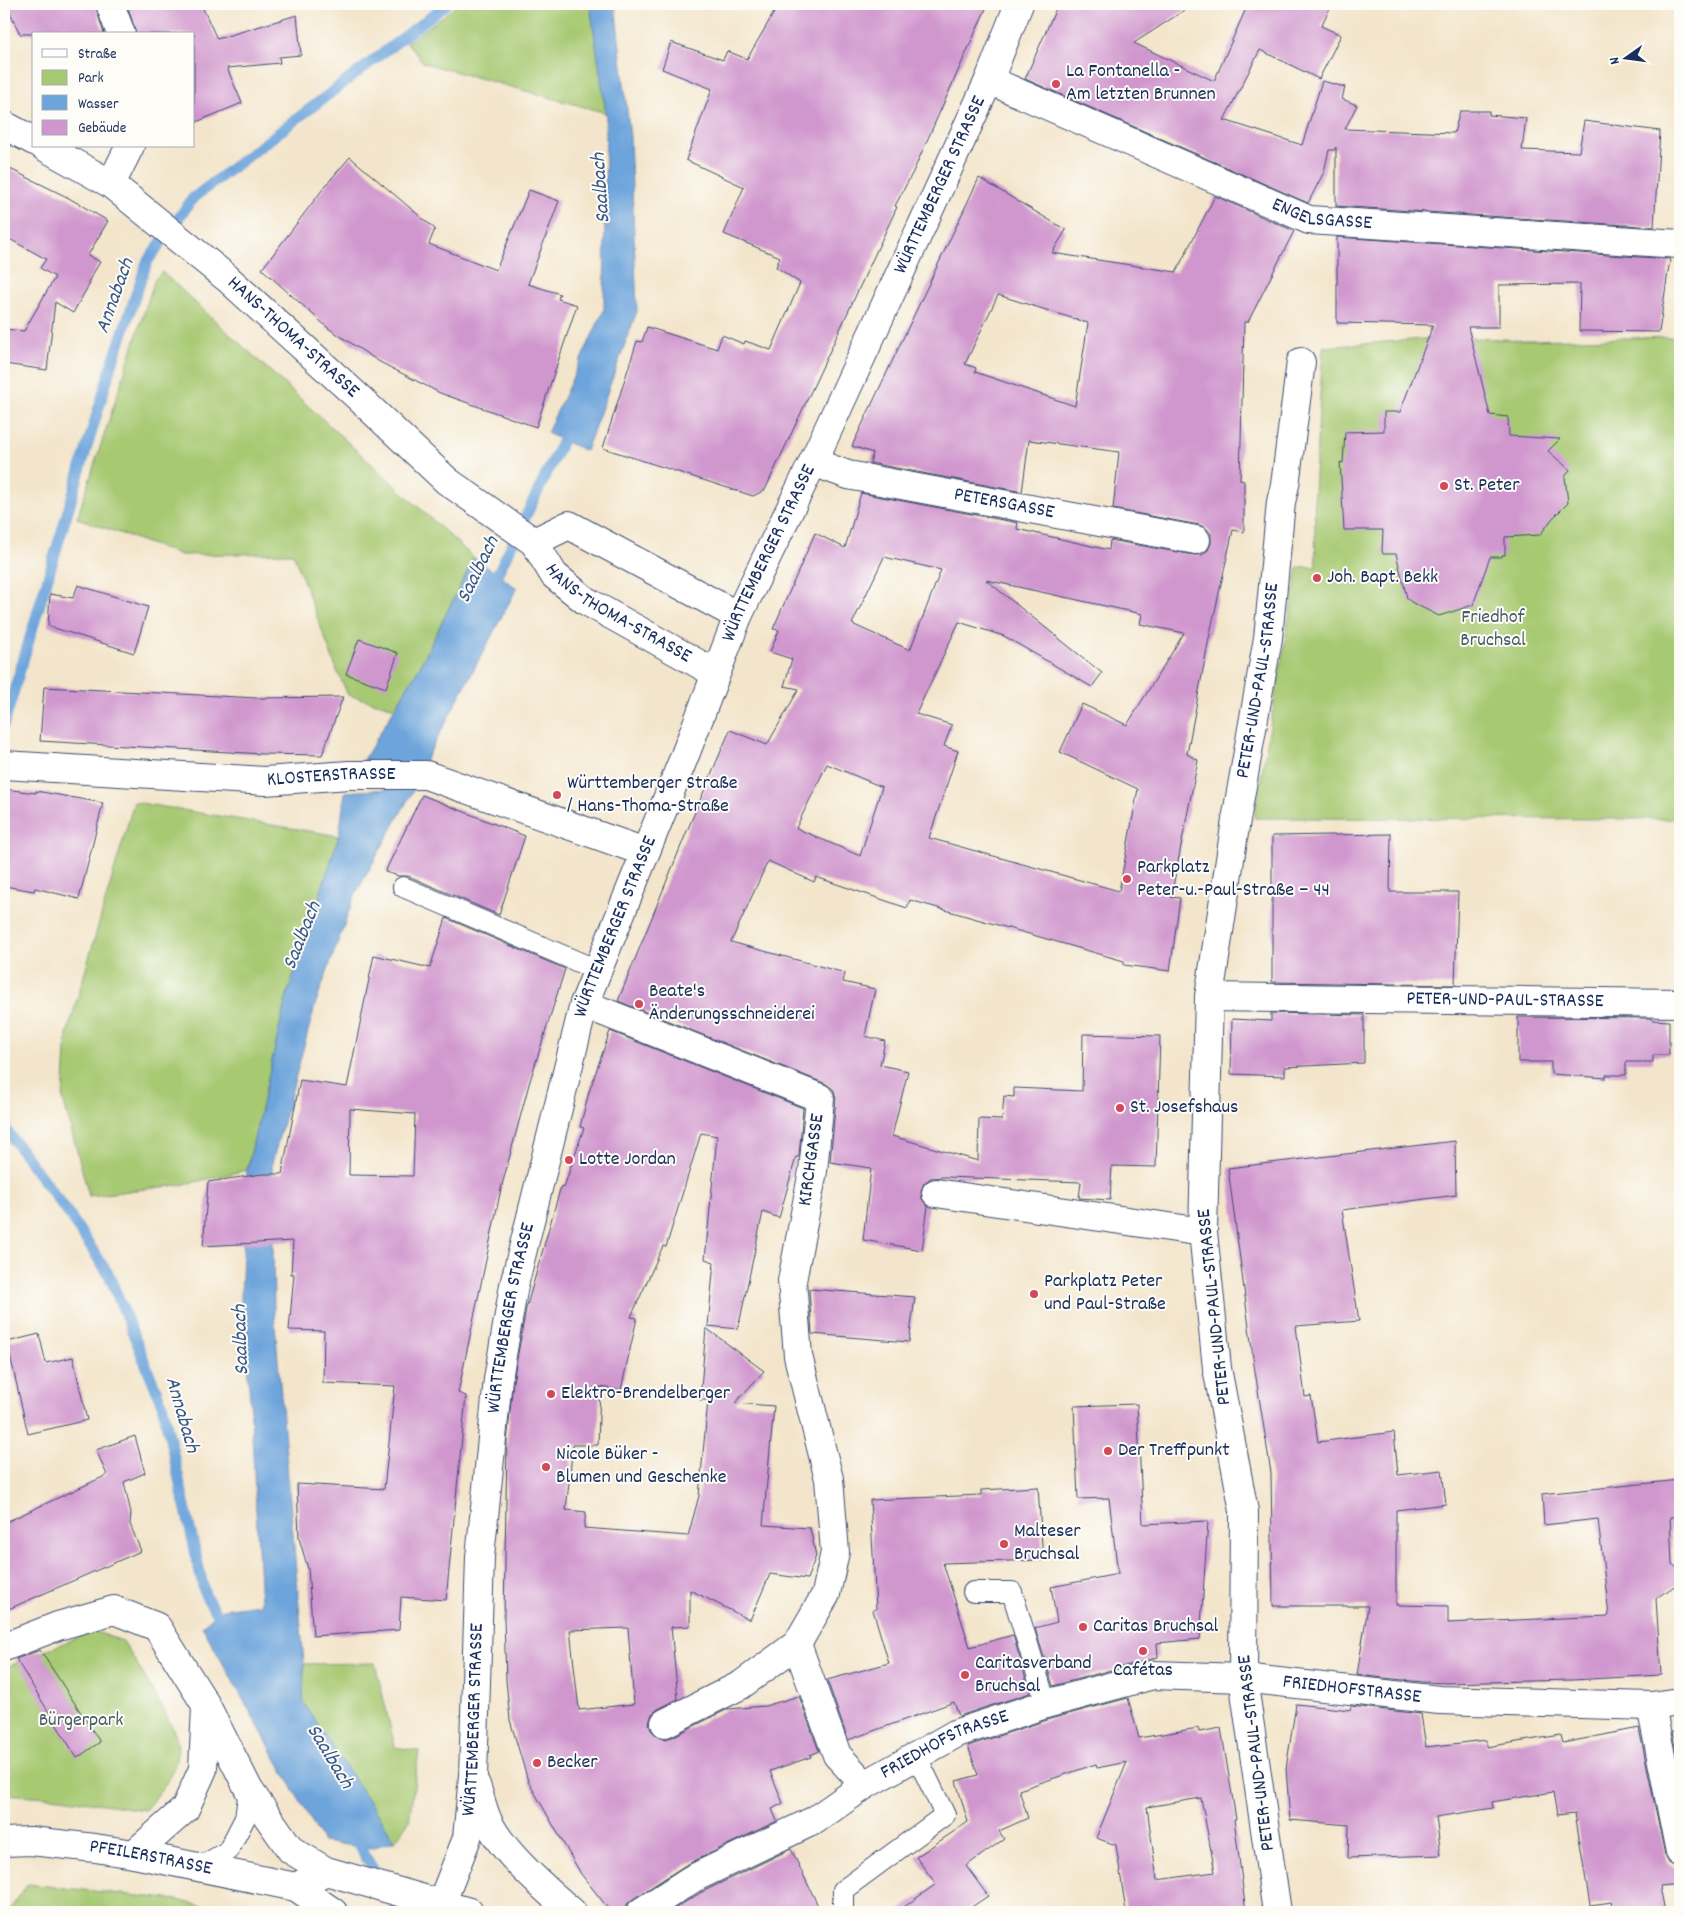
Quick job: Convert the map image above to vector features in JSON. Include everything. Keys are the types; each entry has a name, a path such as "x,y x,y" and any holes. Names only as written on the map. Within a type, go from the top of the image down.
{"street":[{"path":"110,4 120,32"},
{"name":"WÜRTTEMBERGER STRASSE","path":"437,1905 467,1838 473,1776 480,1557 498,1379 514,1284 584,1004 644,852 685,755 738,616 813,462 989,80 1019,4"},
{"name":"ENGELSGASSE","path":"989,80 1309,220 1680,244"},
{"path":"4,125 32,140"},
{"name":"HANS-THOMA-STRASSE","path":"47,148 110,184 221,274 358,397 447,481 534,542 554,575 586,600 716,673"},
{"path":"110,184 129,148"},
{"name":"PETER-UND-PAUL-STRASSE","path":"1277,1912 1243,1678 1244,1511 1217,1368 1203,1232 1210,998 1236,820 1268,638 1281,502 1286,485 1302,362"},
{"name":"PETERSGASSE","path":"813,462 848,475 1196,540"},
{"name":"HANS-THOMA-STRASSE","path":"534,542 569,525 738,616"},
{"name":"KLOSTERSTRASSE","path":"5,765 265,781 349,775 426,775 644,852"},
{"name":"PETER-UND-PAUL-STRASSE","path":"1210,998 1680,1003"},
{"name":"KIRCHGASSE","path":"584,1004 820,1098 813,1171 792,1280 798,1356 829,1479 835,1552 826,1594 797,1644"},
{"path":"936,1193 1203,1232"},
{"path":"4,1647 58,1626 114,1610 157,1627 206,1705 249,1790 291,1850 333,1873 437,1905 470,1912"},
{"path":"665,1723 741,1685 797,1644"},
{"name":"FRIEDHOFSTRASSE","path":"797,1644 837,1755 865,1784"},
{"name":"FRIEDHOFSTRASSE","path":"641,1912 692,1879 815,1820 865,1784 957,1732 1046,1704 1153,1675 1243,1678 1439,1700 1651,1706 1680,1702"},
{"path":"134,1854 185,1809 203,1770 206,1705"},
{"path":"1651,1706 1680,1852"},
{"path":"473,1776 488,1822 508,1851 549,1893 572,1912"},
{"name":"PFEILERSTRASSE","path":"4,1842 32,1841 54,1843 134,1854 296,1887 333,1912"},
{"path":"296,1887 333,1873"}],"lane":[{"path":"403,887 597,970"},
{"path":"972,1592 1012,1592 1046,1704"},
{"path":"844,1912 843,1890 945,1815 916,1755"},
{"path":"200,1867 228,1851 245,1818 249,1790"}],"green space":[{"path":"459,4 590,4 606,113 424,63 407,43"},
{"path":"162,272 474,558 420,666 395,708 348,695 293,553 181,555 77,518 155,279"},
{"name":"Friedhof Bruchsal","path":"1448,337 1525,340 1680,337 1680,819 1254,818 1298,567 1316,567 1314,492 1323,347"},
{"path":"134,802 339,836 287,995 247,1170 186,1184 89,1196 63,1099 67,1034"},
{"name":"Bürgerpark","path":"93,1631 123,1641 164,1711 177,1738 177,1756 171,1774 145,1810 61,1798 4,1794 4,1668"},
{"path":"375,1663 395,1747 419,1751 409,1821 395,1841 303,1703 304,1664"},
{"path":"28,1884 177,1900 225,1912 8,1912"}],"water":[{"path":"590,4 615,4 630,137 637,311 586,451 547,433 604,310 606,113"},
{"path":"474,558 517,588 423,765 362,763 420,666"},
{"path":"415,787 355,895 316,1002 272,1163 274,1313 304,1664 303,1702 395,1841 371,1848 323,1842 202,1626 222,1609 261,1604 250,1398 241,1298 247,1170 287,995 339,836 345,792"}],"building":[{"path":"6,4 95,4 103,32 32,32 32,34 20,34"},
{"path":"127,4 201,4 217,39 297,15 301,55 279,57 280,63 227,68 242,103 195,123 195,32 135,32"},
{"path":"779,4 988,4 913,172 895,206 897,207 765,490 753,496 603,448 637,341 642,342 647,327 717,349 722,335 744,344 745,341 771,350 800,283 776,267 780,257 724,234 744,187 686,160 712,89 662,69 671,42 723,60 727,51 747,59"},
{"path":"1058,4 1194,4 1134,43 1214,81 1248,4 1332,4 1321,26 1341,35 1319,79 1260,50 1224,120 1302,145 1322,81 1345,87 1342,99 1357,105 1345,129 1454,133 1460,111 1489,111 1489,115 1526,118 1522,150 1579,152 1584,121 1660,131 1654,227 1336,206 1336,147 1334,150 1329,150 1324,172 1308,203 1025,79"},
{"path":"350,157 435,229 429,244 496,270 529,190 559,201 528,284 560,294 558,299 577,305 536,427 440,393 378,361 328,328 262,269 326,185"},
{"path":"4,166 67,197 108,221 88,255 100,262 73,313 55,302 47,370 4,364 4,329 24,331 55,277 40,268 46,259 4,236"},
{"path":"979,178 1066,230 1052,253 1176,272 1215,196 1294,231 1248,322 1244,322 1240,480 1244,481 1244,532 1233,530 1209,638 1187,754 1198,760 1171,897 1180,898 1170,971 1124,965 1124,961 910,900 907,908 816,877 814,882 768,861 731,942 845,973 843,982 875,989 865,1036 885,1041 880,1065 908,1071 892,1136 978,1161 979,1119 1002,1120 1004,1096 1014,1097 1014,1088 1082,1091 1083,1034 1160,1036 1156,1167 1112,1166 1110,1200 1079,1198 1081,1182 931,1178 924,1183 921,1191 922,1199 928,1206 922,1250 863,1240 871,1168 830,1162 836,1099 834,1090 826,1084 618,1001 730,730 767,745 799,689 784,686 792,659 770,652 779,630 773,629 815,533 845,548 861,493 1018,523 1017,529 1109,550 1110,540 1202,555 1208,550 1211,543 1211,534 1206,528 1199,525 1113,509 1119,452 1029,440 1022,492 870,463 873,453 852,446","holes":["998,295 1088,323 1075,406 975,372 976,368 965,364","884,557 941,570 910,650 852,624","986,580 1142,614 1140,624 1184,633 1127,725 1082,704 1060,752 1138,789 1119,891 929,838 958,751 944,746 952,725 916,714 959,622 1004,636 1092,687 1102,673","827,764 882,787 860,856 796,828"]},
{"path":"1337,237 1670,259 1659,332 1579,331 1580,284 1499,285 1499,327 1468,327 1490,415 1508,417 1509,436 1560,439 1548,451 1570,470 1565,477 1568,503 1552,519 1540,535 1505,537 1505,555 1502,555 1502,557 1490,557 1473,605 1439,616 1411,602 1407,598 1396,554 1383,554 1383,530 1344,530 1340,462 1343,463 1345,432 1384,431 1384,412 1400,412 1433,325 1337,323"},
{"path":"78,585 148,607 134,653 48,626 50,594 73,598"},
{"path":"359,639 398,653 386,688 346,674"},
{"path":"44,687 257,698 343,697 322,755 263,754 40,741"},
{"path":"4,789 36,793 36,791 103,803 79,899 35,888 34,891 4,886"},
{"path":"422,795 525,836 499,915 408,876 399,876 385,872"},
{"path":"1391,834 1390,892 1458,892 1455,985 1272,982 1272,836"},
{"path":"446,918 565,969 529,1084 501,1189 458,1393 466,1396 446,1600 401,1597 399,1630 313,1636 308,1569 299,1538 297,1484 384,1489 395,1386 323,1383 324,1331 289,1330 294,1274 291,1274 293,1241 203,1246 208,1182 262,1174 282,1174 300,1080 347,1087 374,955 430,968","holes":["350,1109 415,1114 413,1176 349,1175"]},
{"path":"1271,1013 1364,1015 1364,1063 1285,1067 1285,1076 1231,1074 1232,1019 1271,1021"},
{"path":"1518,1017 1652,1018 1652,1020 1669,1021 1669,1055 1653,1055 1653,1062 1626,1062 1626,1075 1606,1075 1606,1078 1551,1074 1551,1062 1518,1062"},
{"path":"610,1031 803,1108 799,1157 796,1157 779,1218 763,1212 738,1329 708,1326 714,1262 705,1259 717,1136 701,1133 666,1247 663,1246 631,1317 637,1318 621,1390 600,1387 598,1445 573,1445 566,1510 586,1512 584,1528 688,1536 699,1496 708,1400 700,1400 706,1328 764,1371 735,1403 774,1406 763,1525 810,1528 816,1556 807,1579 770,1574 750,1620 690,1590 690,1626 671,1627 678,1699 658,1709 652,1714 649,1723 651,1730 657,1736 665,1739 728,1709 765,1706 799,1696 819,1751 810,1755 811,1757 770,1771 783,1803 772,1809 777,1821 684,1866 633,1899 627,1904 625,1912 611,1912 581,1874 528,1781 510,1720 506,1680 504,1619 507,1442 513,1381 526,1309 561,1186 564,1187 584,1128 580,1127 589,1092","holes":["628,1628 634,1704 579,1710 570,1630"]},
{"path":"1455,1141 1456,1195 1342,1210 1359,1321 1296,1326 1305,1397 1311,1396 1318,1442 1394,1432 1398,1475 1442,1470 1446,1504 1396,1510 1396,1605 1448,1606 1448,1623 1609,1616 1598,1519 1544,1525 1542,1494 1680,1480 1680,1517 1670,1517 1672,1564 1680,1570 1680,1582 1656,1599 1661,1675 1572,1680 1445,1683 1357,1675 1368,1606 1273,1606 1271,1473 1254,1365 1228,1168"},
{"path":"809,1289 915,1297 909,1342 812,1334"},
{"path":"39,1334 46,1363 73,1357 87,1420 28,1434 7,1342"},
{"path":"1137,1404 1143,1524 1208,1521 1200,1639 1157,1643 1158,1657 1053,1686 1035,1628 1057,1622 1051,1587 1118,1574 1109,1498 1078,1499 1074,1406"},
{"path":"135,1436 145,1473 124,1482 131,1513 130,1524 141,1551 4,1611 4,1523 107,1475 96,1450"},
{"path":"1038,1487 1043,1560 943,1563 970,1647 1013,1635 1030,1693 959,1716 954,1702 848,1740 827,1680 889,1663 873,1610 876,1609 870,1500 981,1495 981,1490"},
{"path":"40,1650 100,1742 77,1758 16,1659"},
{"path":"1128,1698 1139,1738 1198,1728 1199,1732 1221,1728 1236,1819 1234,1819 1246,1912 1126,1912 1116,1845 1096,1838 1127,1762 1097,1768 1096,1764 1019,1790 1028,1818 999,1831 1004,1839 966,1866 988,1896 964,1912 897,1912 936,1884 916,1857 968,1822 956,1781 978,1775 968,1746 1050,1719","holes":["1201,1798 1215,1872 1157,1880 1147,1807"]},
{"path":"1296,1704 1350,1710 1351,1706 1421,1714 1426,1747 1486,1740 1486,1747 1561,1735 1563,1743 1639,1728 1665,1855 1669,1863 1675,1867 1680,1867 1680,1884 1660,1886 1665,1912 1615,1912 1612,1902 1590,1905 1575,1813 1557,1815 1553,1792 1492,1802 1493,1808 1436,1817 1441,1855 1348,1858 1349,1825 1290,1820 1286,1769"},
{"path":"1680,1729 1680,1773 1672,1731"},
{"path":"791,1849 821,1912 669,1912 700,1893"}],"waterway":[{"name":"Annabach","path":"4,724 111,367 147,262 193,198 447,4"},
{"name":"Saalbach","path":"491,587 569,428"},
{"name":"Annabach","path":"4,1127 68,1213 109,1275 162,1404 205,1595 224,1626"},
{"name":"Saalbach","path":"352,1834 399,1912"}],"place":[{"name":"La Fontanella - Am letzten Brunnen","path":"1056,84"},
{"name":"St. Peter","path":"1444,486"},
{"name":"Joh. Bapt. Bekk","path":"1317,578"},
{"name":"Württemberger Straße / Hans-Thoma-Straße","path":"557,795"},
{"name":"Parkplatz Peter-u.-Paul-Straße – 44","path":"1127,879"},
{"name":"Beate's Änderungsschneiderei","path":"639,1004"},
{"name":"St. Josefshaus","path":"1120,1108"},
{"name":"Lotte Jordan","path":"569,1160"},
{"name":"Parkplatz Peter und Paul-Straße","path":"1034,1294"},
{"name":"Elektro-Brendelberger","path":"551,1394"},
{"name":"Der Treffpunkt","path":"1108,1451"},
{"name":"Nicole Büker - Blumen und Geschenke","path":"546,1467"},
{"name":"Malteser Bruchsal","path":"1004,1544"},
{"name":"Caritas Bruchsal","path":"1083,1627"},
{"name":"Cafétas","path":"1143,1651"},
{"name":"Caritasverband Bruchsal","path":"965,1675"},
{"name":"Becker","path":"537,1763"}]}
